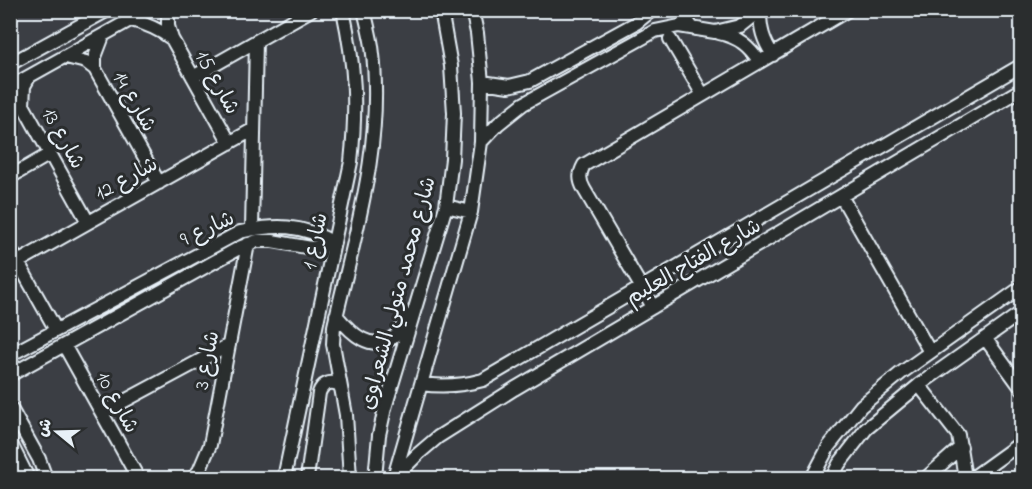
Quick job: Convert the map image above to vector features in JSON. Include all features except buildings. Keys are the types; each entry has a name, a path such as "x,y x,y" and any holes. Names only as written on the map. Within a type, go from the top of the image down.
{"street":[{"path":"10,64 108,10"},
{"path":"10,87 148,10"},
{"name":"شارع 15","path":"168,10 168,26 172,39 230,143"},
{"path":"193,77 311,10"},
{"name":"شارع 1","path":"284,478 351,162 356,86 344,10"},
{"name":"شارع محمد متولي الشعراوى","path":"350,478 347,426 333,344 336,315 369,168 374,128 375,87 372,45 364,10"},
{"name":"شارع محمد متولي الشعراوى","path":"375,478 379,435 385,408 446,206 452,159 454,113 451,66 441,10"},
{"path":"394,478 471,212 481,141 482,82 472,10"},
{"path":"482,82 509,86 530,81 636,23 652,10"},
{"path":"680,10 691,26"},
{"path":"653,307 580,181 580,173 584,165 848,10"},
{"path":"715,32 740,26 760,11"},
{"path":"760,11 762,34 772,55"},
{"name":"شارع 15","path":"131,20 153,27 172,39"},
{"path":"481,141 523,104 643,36 666,27 691,26 734,36 749,47 760,62"},
{"name":"شارع 14","path":"94,69 94,57 104,36"},
{"path":"670,39 703,95"},
{"path":"252,229 256,41"},
{"name":"شارع 14","path":"66,57 86,62 94,69 159,183"},
{"name":"شارع الفتاح العليم","path":"421,384 442,387 463,386 483,380 1022,65"},
{"name":"شارع 13","path":"23,105 24,86 29,77"},
{"name":"شارع الفتاح العليم","path":"394,478 438,437 577,351 1022,89"},
{"name":"شارع 13","path":"10,97 23,105 88,222"},
{"name":"شارع 12","path":"18,262 254,129"},
{"path":"10,177 50,154"},
{"path":"841,196 930,352"},
{"path":"446,206 471,212"},
{"name":"شارع 9","path":"10,355 221,240 240,232 272,226 315,232 334,243"},
{"name":"شارع 9","path":"10,375 226,254 248,244 256,241 272,241 311,248 334,243"},
{"name":"شارع 3","path":"193,478 199,471 210,445 248,244"},
{"path":"10,248 56,330"},
{"path":"812,478 829,446 861,406 901,373 1022,286"},
{"path":"336,315 350,333 365,341 381,342 396,335 417,299"},
{"path":"832,478 839,464 866,429 919,385 1022,312"},
{"path":"566,331 577,351"},
{"path":"985,338 1022,388"},
{"name":"شارع 10","path":"64,345 138,478"},
{"path":"102,413 229,345"},
{"path":"307,478 319,393 323,386 331,382 340,385 341,389"},
{"path":"919,385 958,435 965,478"},
{"path":"10,407 47,476"},
{"path":"10,442 28,478"},
{"path":"972,478 1022,442"},
{"path":"926,478 961,447"}]}
